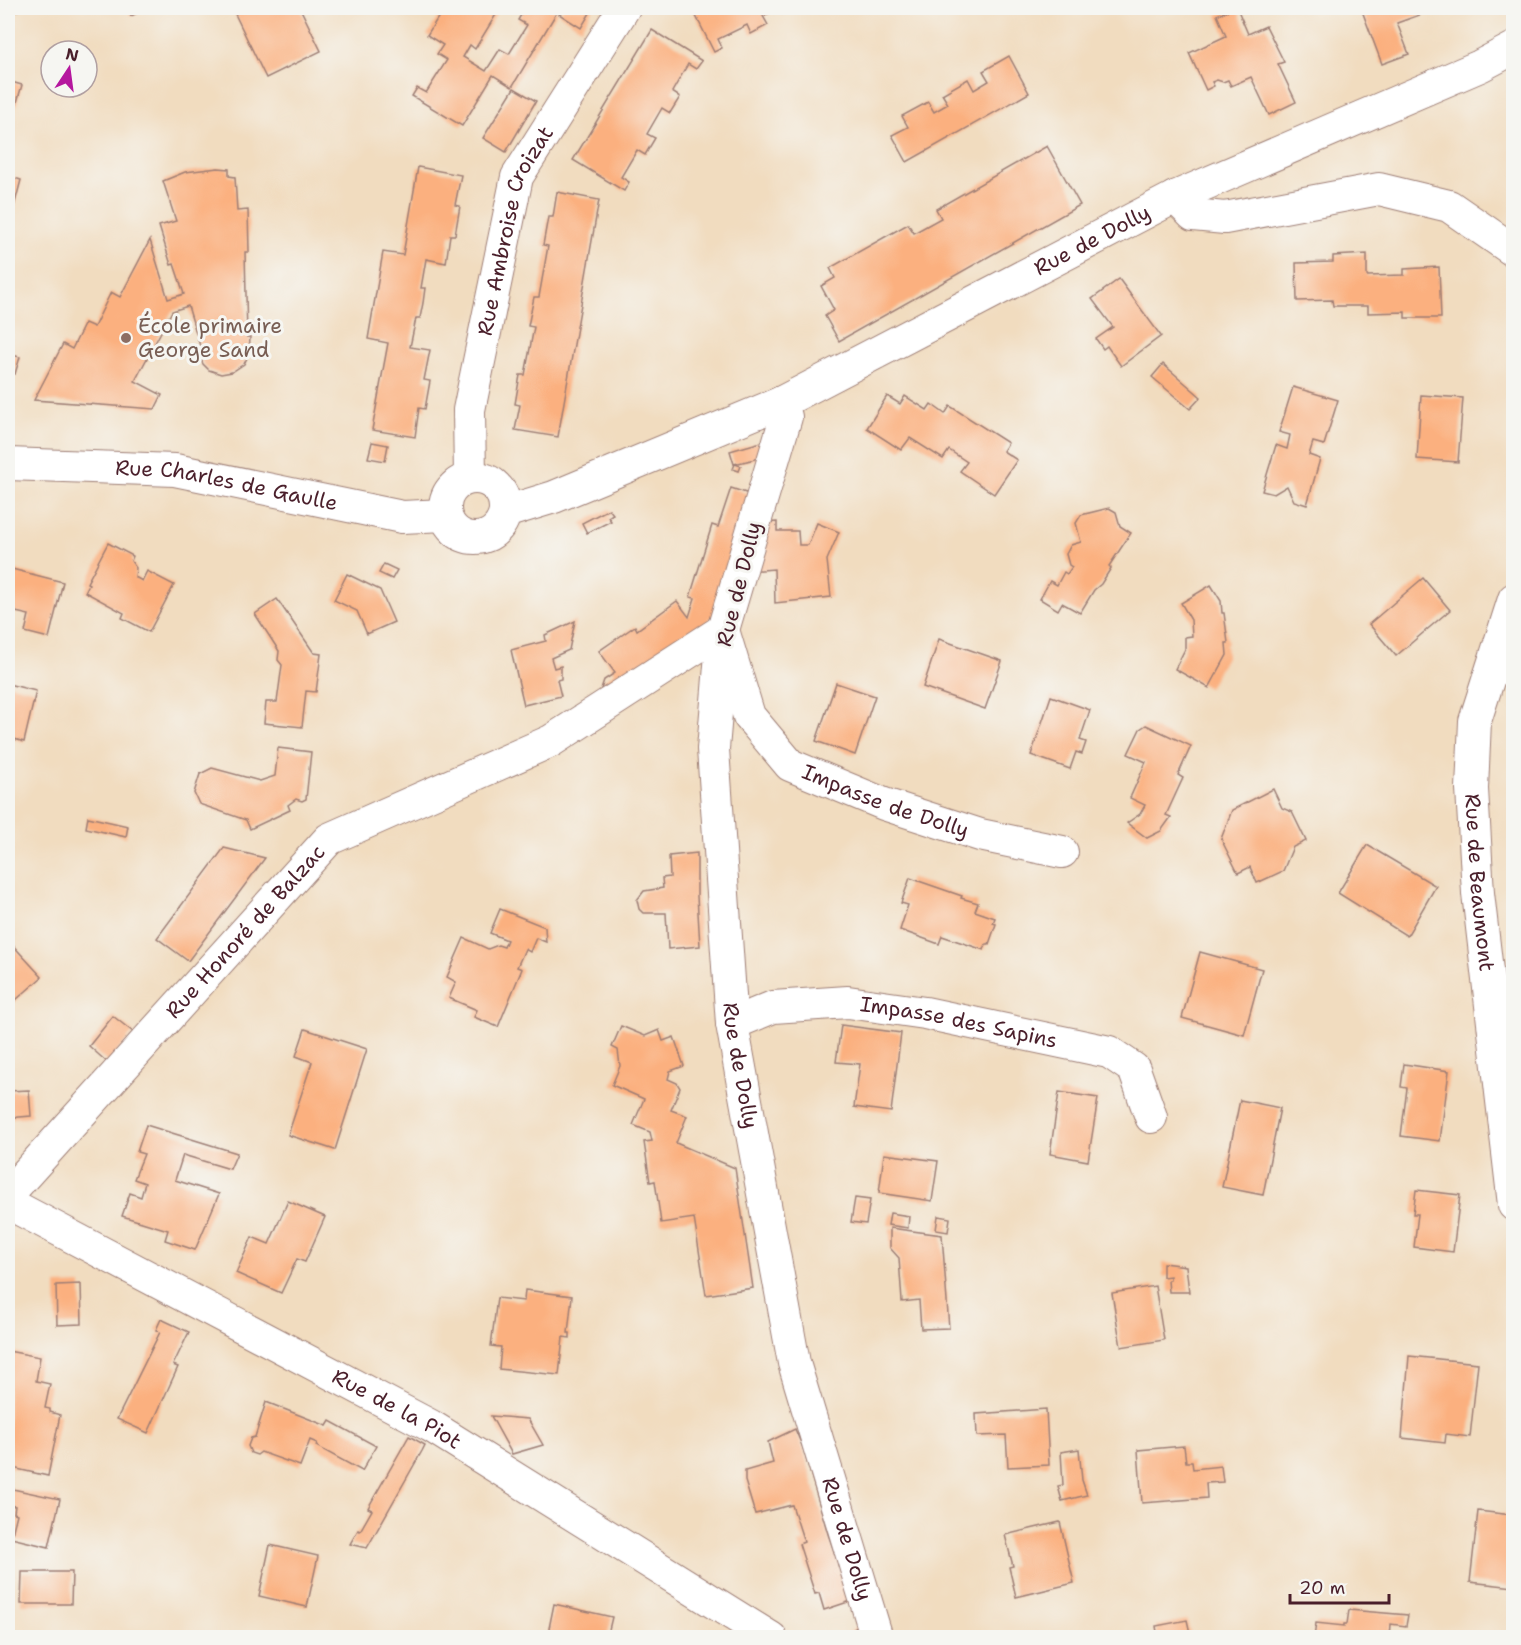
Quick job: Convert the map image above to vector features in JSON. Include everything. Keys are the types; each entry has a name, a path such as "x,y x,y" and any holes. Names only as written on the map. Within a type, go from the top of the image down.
{"street":[{"name":"Rue Ambroise Croizat","path":"470,478 469,410 517,177 624,8"},
{"name":"Rue de Dolly","path":"877,1638 794,1363 732,1024 713,749 723,630 786,417 782,402 1175,197 1480,66 1514,48"},
{"path":"1175,197 1193,216 1225,218 1379,189 1449,206 1514,251"},
{"path":"505,512 554,498 782,402"},
{"name":"Rue Charles de Gaulle","path":"8,464 176,470 402,517 444,515"},
{"path":"470,478 488,481 496,486 502,493 505,512 497,529 481,538 462,537 454,531 444,515 444,505 452,487 470,478"},
{"name":"Rue de Beaumont","path":"1514,599 1475,721 1472,789 1478,893 1514,1205"},
{"name":"Impasse de Dolly","path":"723,630 749,717 790,765 884,804 980,836 1062,852"},
{"name":"Rue Honoré de Balzac","path":"8,1194 329,839 551,741 723,630"},
{"name":"Impasse des Sapins","path":"732,1024 773,1007 848,1002 925,1013 1109,1052 1134,1069 1151,1117"},
{"name":"Rue de la Piot","path":"8,1203 431,1426 771,1638"}],"building":[{"path":"8,8 23,8 8,15"},
{"path":"127,8 148,8 131,16"},
{"path":"238,8 300,8 321,51 266,78 233,10"},
{"path":"444,8 500,8 475,49 470,45 463,57 486,71 500,49 509,54 527,25 518,20 525,8 548,8 557,12 512,87 493,75 462,126 412,96 417,88 426,93 447,60 437,54 443,45 427,35"},
{"path":"563,8 593,8 581,28 559,14"},
{"path":"692,8 781,8 763,16 768,25 751,34 747,25 718,39 722,48 714,52"},
{"path":"1237,8 1248,34 1266,26 1284,62 1278,64 1296,102 1269,115 1251,77 1231,86 1228,80 1223,82 1217,80 1212,82 1214,86 1206,90 1189,53 1226,36 1217,15"},
{"path":"1361,8 1423,8 1425,13 1397,23 1409,54 1382,64"},
{"path":"652,30 702,61 696,69 688,64 672,92 680,97 670,113 662,108 647,134 655,138 645,155 637,150 621,177 629,182 624,191 573,160"},
{"path":"1009,56 1029,93 907,162 892,135 908,127 902,116 928,102 934,112 948,104 942,94 968,79 974,90 989,81 983,71"},
{"path":"8,81 22,85 11,123 8,122"},
{"path":"514,88 536,101 506,152 483,138"},
{"path":"1047,146 1080,205 839,341 825,316 834,310 821,286 835,278 830,268 908,224 914,233 941,218 936,209"},
{"path":"418,167 461,175 455,205 460,206 455,235 450,235 446,263 426,259 421,288 425,288 423,303 420,318 416,318 410,347 430,350 424,380 430,381 425,409 419,408 415,437 372,430 388,343 368,339 383,252 403,255"},
{"path":"229,169 229,176 235,177 237,211 248,210 249,252 245,252 247,337 250,337 249,354 244,364 232,372 221,374 209,370 203,364 196,348 200,346 188,306 172,311 135,381 162,395 155,409 34,400 63,344 72,349 85,323 94,327 111,292 120,297 150,240 168,299 184,294 174,264 171,265 159,226 176,221 163,181 185,172"},
{"path":"8,176 21,180 11,218 8,217"},
{"path":"557,192 599,200 558,437 515,430 520,405 515,404 520,375 525,375 534,327 528,326 534,297 539,297 548,246 543,245 548,217 553,217"},
{"path":"1367,254 1367,276 1404,275 1404,269 1439,267 1441,318 1405,318 1405,312 1368,313 1368,306 1333,306 1332,300 1297,301 1296,263 1333,262 1333,256"},
{"path":"1119,279 1161,336 1121,366 1107,346 1103,349 1096,339 1113,327 1092,299"},
{"path":"8,354 20,357 15,374 8,372"},
{"path":"1163,364 1201,397 1190,409 1152,377"},
{"path":"1293,387 1338,400 1324,445 1313,442 1309,455 1320,459 1307,505 1294,501 1287,486 1274,494 1262,491 1276,445 1287,449 1290,435 1279,432"},
{"path":"1421,395 1463,398 1458,462 1417,459"},
{"path":"887,396 900,404 905,396 927,410 931,404 945,414 950,406 1008,443 1003,451 1017,460 994,494 960,471 967,462 949,450 943,459 910,438 901,450 867,428"},
{"path":"768,440 764,457 734,464 730,451"},
{"path":"372,442 388,445 385,461 368,458"},
{"path":"735,464 741,466 739,471 733,469"},
{"path":"731,488 752,495 717,611 699,630 608,700 601,689 604,680 615,673 599,651 635,626 637,630 677,601 689,617 695,598 690,597 712,525 718,527"},
{"path":"1109,508 1116,512 1120,526 1131,533 1109,566 1111,568 1101,584 1094,590 1080,613 1062,603 1058,610 1040,599 1050,581 1057,585 1064,572 1067,574 1072,567 1069,565 1066,554 1071,545 1081,542 1076,523 1081,515"},
{"path":"609,509 613,514 608,517 611,521 587,533 582,523"},
{"path":"777,522 777,531 798,531 799,545 808,545 817,523 839,532 827,560 831,597 775,603 774,569 747,571 762,523"},
{"path":"108,543 133,556 131,561 136,568 135,577 142,581 147,571 174,585 149,632 122,618 124,613 85,592 89,584 87,583"},
{"path":"384,564 397,570 392,579 379,573"},
{"path":"8,568 63,582 49,638 25,632 29,615 16,612 8,617"},
{"path":"347,574 380,590 394,622 367,634 357,611 334,600"},
{"path":"1423,578 1450,610 1396,656 1369,624"},
{"path":"1211,585 1221,601 1228,643 1226,643 1227,655 1209,688 1175,669 1185,649 1185,637 1192,636 1191,620 1181,603"},
{"path":"277,599 314,653 321,654 316,692 306,691 302,727 264,723 266,702 277,702 282,665 278,660 279,651 255,614"},
{"path":"575,621 569,650 551,658 554,668 561,666 561,679 557,680 561,696 524,705 511,650 546,641 545,635"},
{"path":"939,639 1002,661 985,709 923,687"},
{"path":"836,683 875,696 855,755 816,741"},
{"path":"8,684 36,691 24,742 8,737"},
{"path":"1051,696 1090,710 1080,740 1086,742 1082,754 1076,752 1070,769 1031,755"},
{"path":"1146,725 1191,746 1178,775 1183,778 1166,815 1171,817 1161,831 1147,838 1127,823 1140,814 1145,805 1130,798 1146,762 1128,754 1140,729"},
{"path":"278,748 311,752 306,799 302,801 296,799 288,805 290,810 250,829 246,820 199,804 194,793 200,774 212,768 260,781 275,776"},
{"path":"1273,789 1282,808 1292,812 1306,841 1293,847 1283,871 1257,883 1250,867 1238,873 1221,839 1232,810"},
{"path":"88,817 128,826 126,837 86,828"},
{"path":"1367,845 1436,886 1407,936 1338,893"},
{"path":"224,848 265,858 188,961 157,938"},
{"path":"697,853 700,946 668,949 666,913 643,913 639,909 637,900 644,891 663,888 662,878 670,877 669,856"},
{"path":"910,878 978,903 975,911 995,918 993,923 996,924 989,944 986,944 984,950 942,936 939,944 900,930 908,905 901,903"},
{"path":"500,909 545,927 546,942 536,938 530,952 525,949 517,967 522,969 498,1027 474,1017 477,1010 449,998 456,982 447,977 464,938 488,949 498,945 504,947 507,940 490,933"},
{"path":"8,940 42,977 9,1006 8,1004"},
{"path":"1200,952 1262,969 1244,1035 1182,1018"},
{"path":"113,1016 133,1032 108,1063 89,1046"},
{"path":"841,1025 901,1033 891,1112 854,1107 860,1064 836,1062"},
{"path":"621,1026 645,1036 659,1030 663,1041 674,1037 684,1066 670,1071 668,1079 677,1083 680,1088 671,1110 687,1116 676,1143 735,1168 753,1288 706,1295 694,1218 661,1223 655,1181 650,1182 644,1142 652,1141 650,1132 633,1125 644,1099 612,1085 620,1066 618,1050 612,1047"},
{"path":"305,1029 367,1049 335,1150 288,1135 312,1062 296,1056"},
{"path":"1404,1064 1449,1071 1440,1141 1401,1136 1407,1088 1401,1087"},
{"path":"29,1090 31,1116 8,1118 8,1091"},
{"path":"1059,1092 1098,1098 1088,1161 1050,1154"},
{"path":"1240,1100 1280,1108 1263,1195 1222,1187"},
{"path":"146,1125 237,1153 230,1169 183,1155 175,1180 219,1194 195,1250 165,1240 168,1230 122,1216 130,1193 141,1197 145,1183 134,1179 144,1154 137,1152"},
{"path":"884,1154 938,1161 932,1201 879,1193"},
{"path":"1416,1190 1460,1195 1453,1252 1414,1247 1418,1214 1413,1214"},
{"path":"855,1198 870,1200 866,1224 851,1222"},
{"path":"288,1201 325,1217 305,1262 297,1259 281,1293 236,1273 252,1237 269,1244"},
{"path":"890,1213 909,1216 908,1228 888,1225"},
{"path":"938,1216 950,1218 948,1232 936,1230"},
{"path":"890,1228 942,1235 949,1328 921,1329 919,1300 902,1302 899,1258 890,1248"},
{"path":"1163,1263 1186,1266 1189,1292 1169,1292 1170,1276 1163,1277"},
{"path":"81,1284 82,1324 57,1325 56,1285"},
{"path":"1155,1286 1164,1340 1121,1347 1112,1293"},
{"path":"525,1290 572,1296 568,1333 570,1333 570,1338 563,1337 559,1375 499,1369 501,1347 491,1346 497,1298 524,1301"},
{"path":"161,1319 189,1332 173,1365 178,1367 148,1433 117,1419 160,1332 156,1330"},
{"path":"8,1351 40,1357 36,1381 50,1384 45,1408 60,1415 48,1476 8,1467"},
{"path":"1409,1356 1478,1363 1470,1437 1446,1434 1445,1443 1402,1438"},
{"path":"266,1402 327,1426 330,1421 376,1446 362,1471 316,1446 317,1443 310,1440 300,1466 261,1452 257,1455 251,1453 248,1446 251,1438 255,1437"},
{"path":"1046,1409 1049,1465 1008,1467 1006,1435 977,1436 976,1414"},
{"path":"491,1416 528,1419 543,1445 512,1454"},
{"path":"795,1429 851,1601 824,1610 819,1593 815,1594 799,1544 804,1542 792,1505 755,1514 745,1481 745,1471 773,1463 768,1442"},
{"path":"409,1436 425,1445 422,1451 367,1548 350,1544 372,1510 368,1508"},
{"path":"1184,1446 1186,1462 1192,1462 1193,1469 1221,1466 1223,1482 1206,1483 1207,1498 1142,1503 1138,1450"},
{"path":"1079,1449 1082,1480 1087,1495 1062,1501 1058,1486 1063,1485 1061,1452"},
{"path":"8,1488 60,1499 49,1547 11,1538 17,1514 14,1513 15,1506 8,1505"},
{"path":"1478,1511 1512,1515 1509,1547 1514,1548 1514,1587 1470,1582"},
{"path":"1060,1522 1074,1583 1016,1597 1009,1567 1013,1566 1005,1535"},
{"path":"270,1545 318,1556 307,1607 259,1596"},
{"path":"22,1572 72,1572 71,1604 21,1604"},
{"path":"554,1604 612,1617 607,1638 547,1638"},
{"path":"1349,1610 1408,1615 1406,1626 1391,1624 1390,1638 1314,1638 1316,1623 1344,1626 1347,1624"},
{"path":"1187,1620 1190,1633 1158,1638 1156,1626"},
{"path":"859,1625 863,1638 843,1638"}],"place":[{"name":"École primaire George Sand","path":"126,338"}]}
